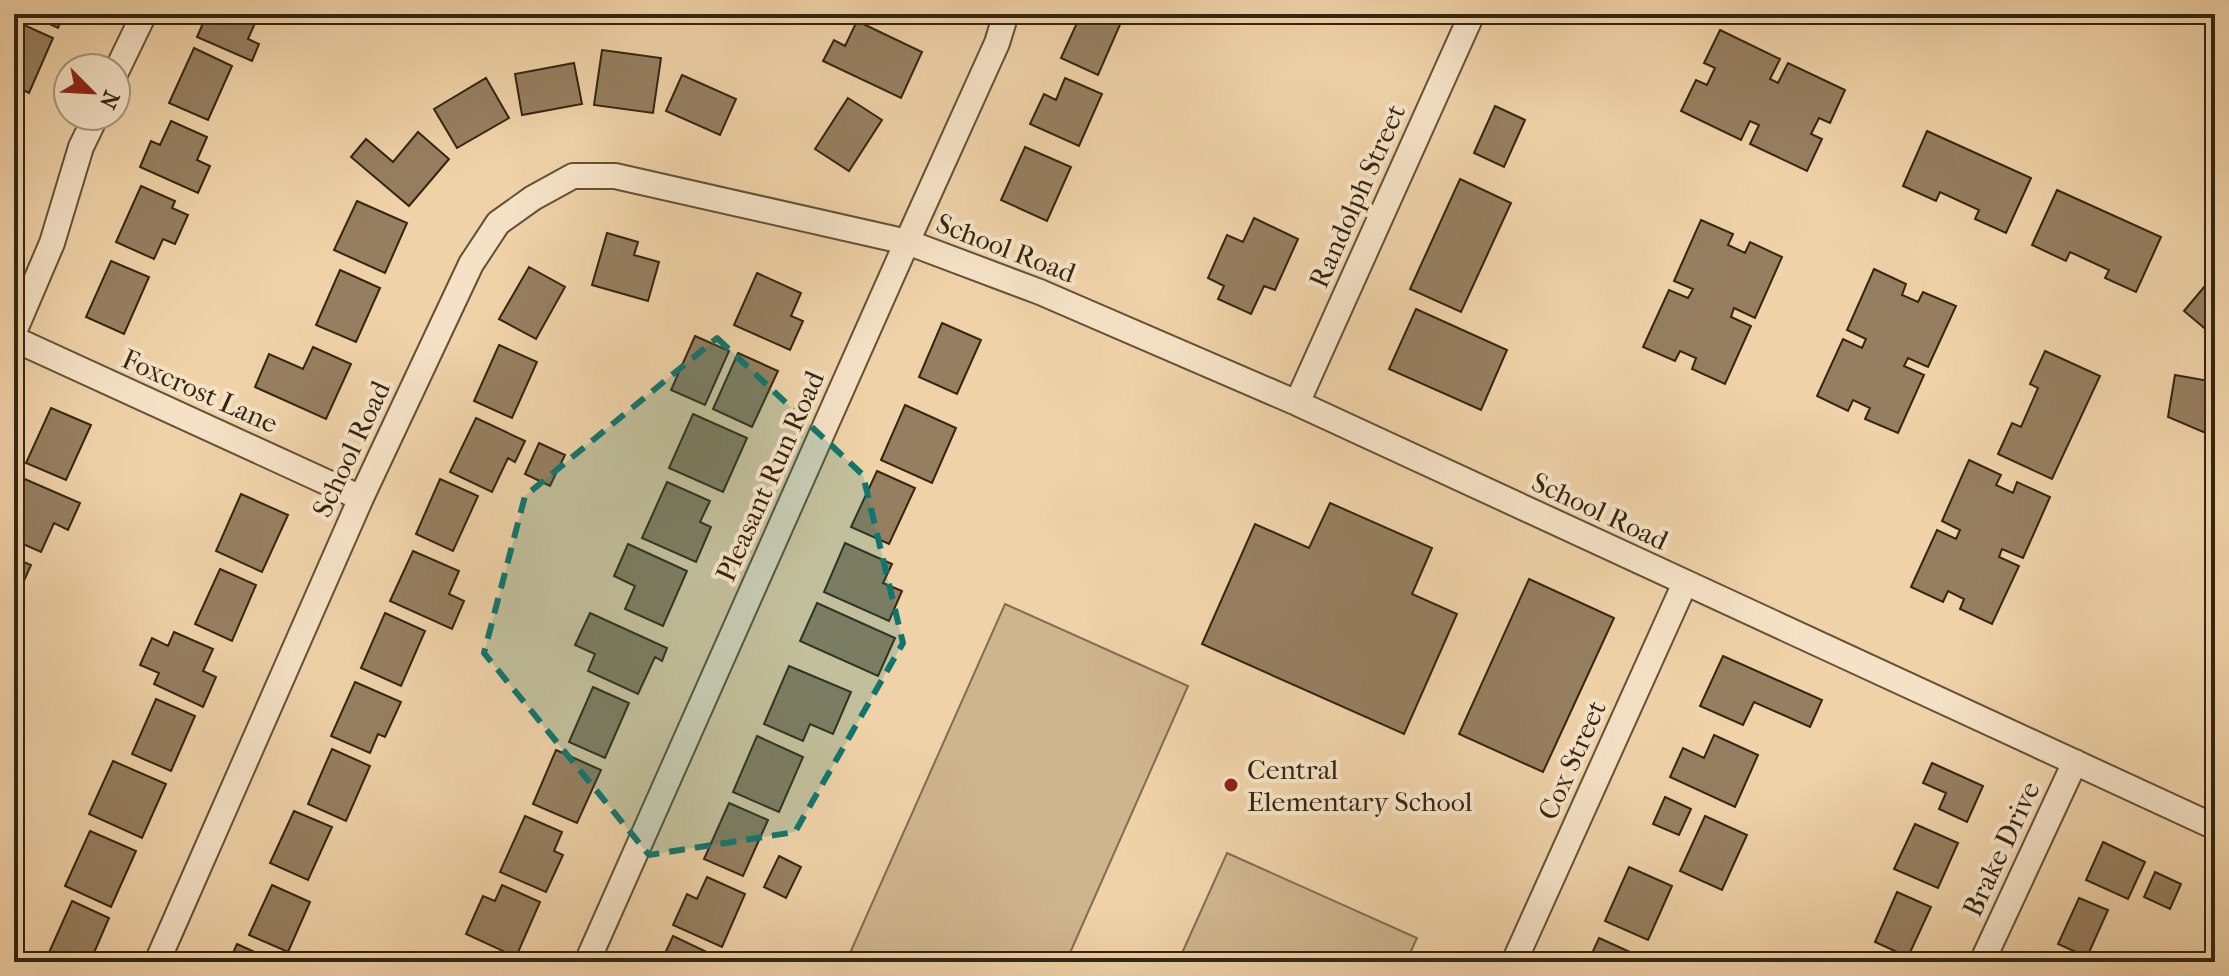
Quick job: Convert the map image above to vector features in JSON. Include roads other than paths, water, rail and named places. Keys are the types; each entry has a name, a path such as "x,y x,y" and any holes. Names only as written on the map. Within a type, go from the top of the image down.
{"street":[{"path":"126,52 144,14"},
{"name":"Pleasant Run Road","path":"587,962 997,43 1006,14"},
{"name":"Randolph Street","path":"1297,403 1472,14"},
{"path":"14,332 52,243 88,132"},
{"name":"School Road","path":"157,962 361,498 471,264 498,223 533,198 573,176 615,176 907,242 1040,292 1297,403 2215,827"},
{"name":"Foxcrost Lane","path":"14,339 361,498"},
{"name":"Cox Street","path":"1514,962 1685,583"},
{"name":"Brake Drive","path":"1982,962 2075,762"}],"place":[{"name":"Central Elementary School","path":"1231,785"}]}
